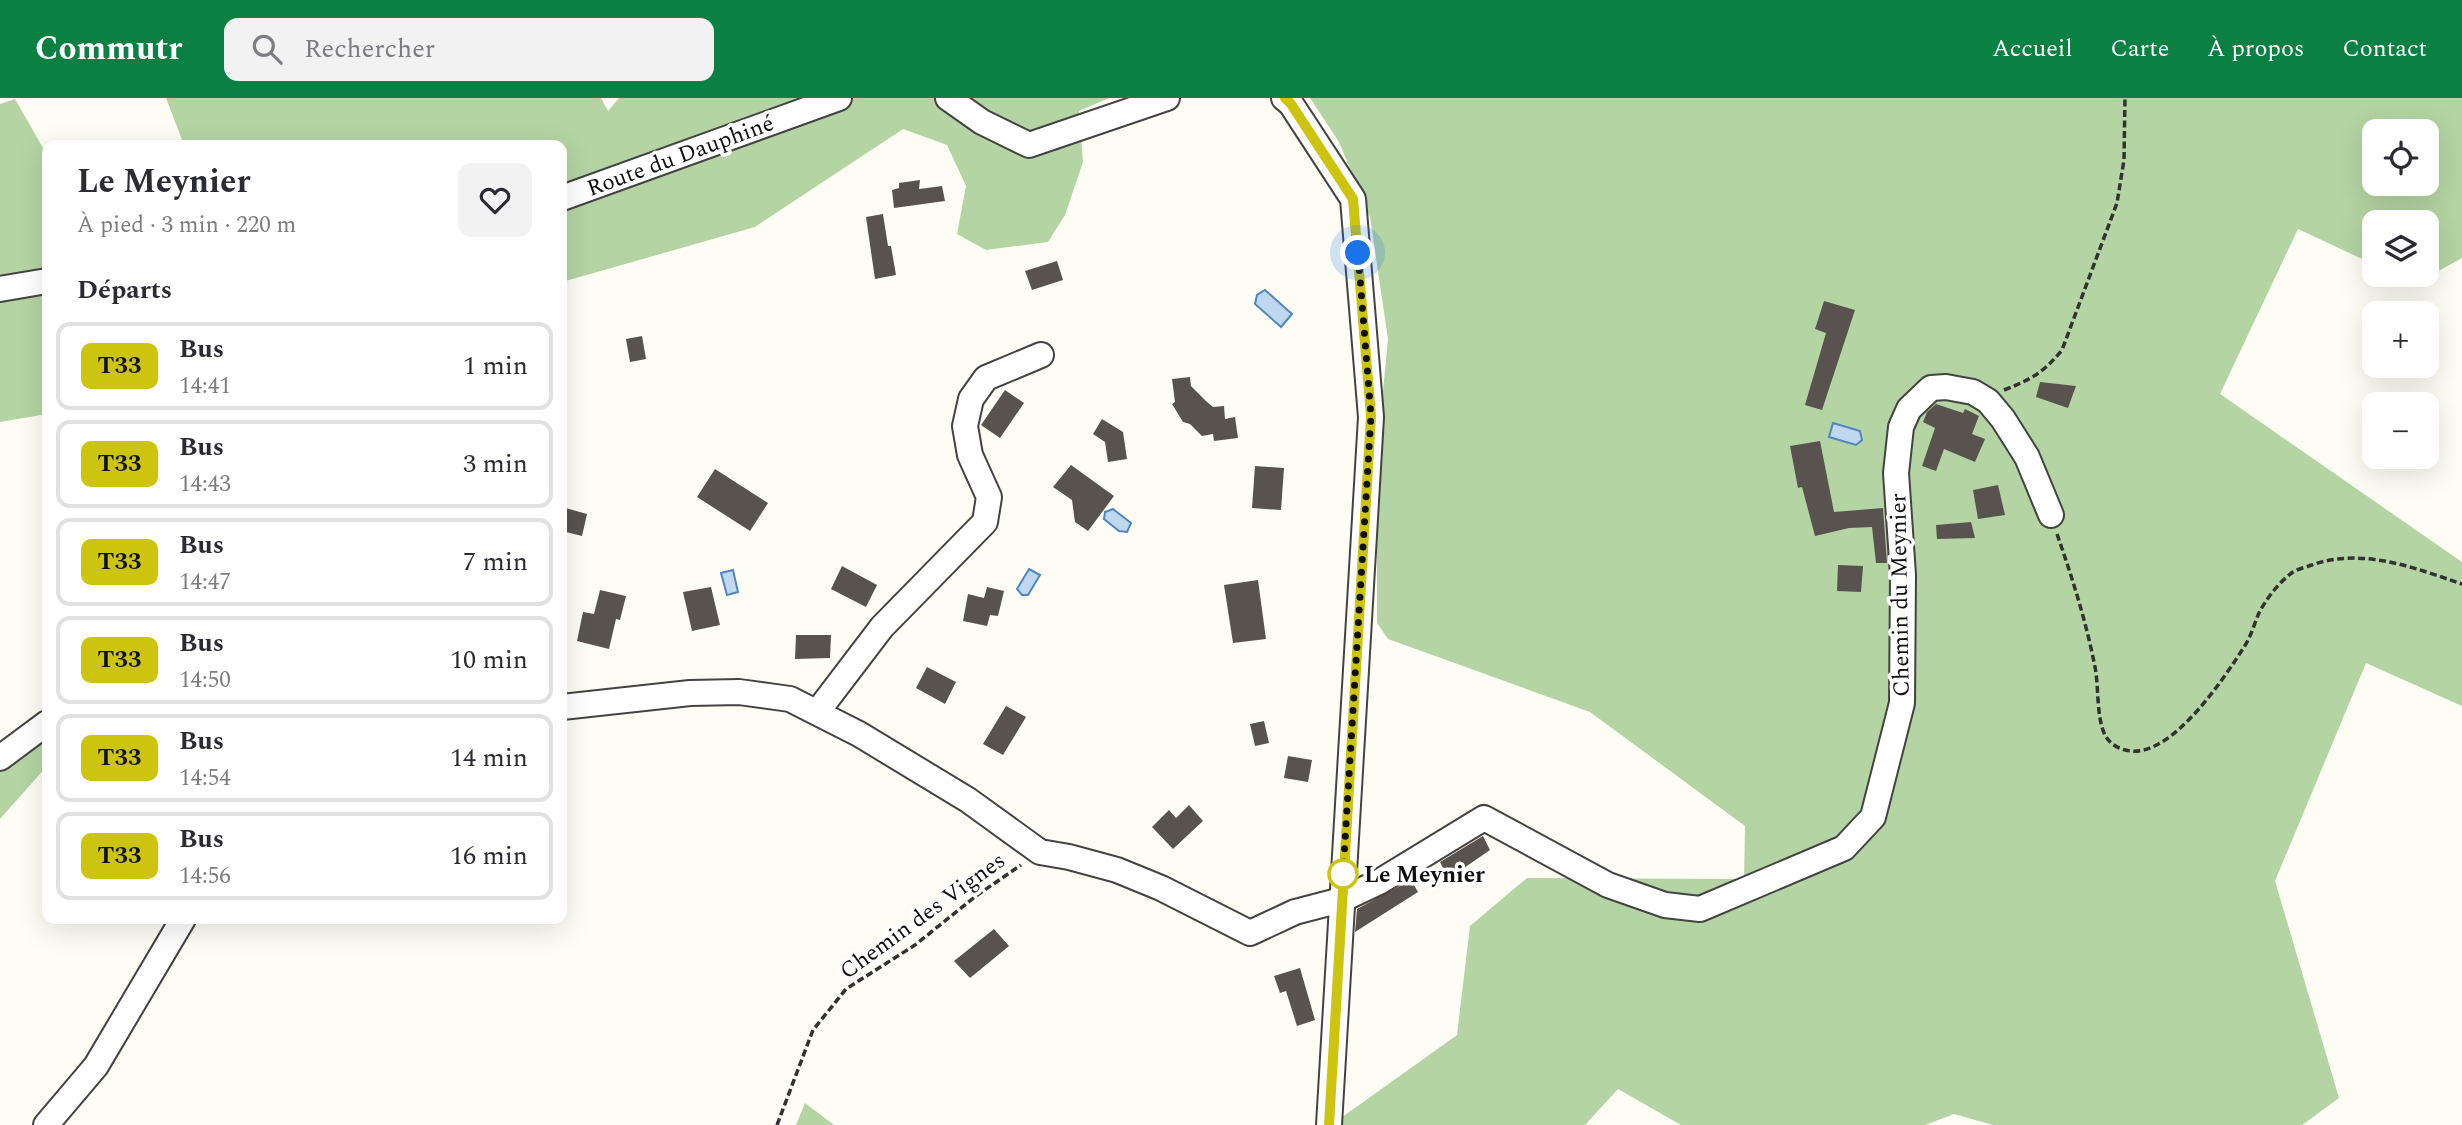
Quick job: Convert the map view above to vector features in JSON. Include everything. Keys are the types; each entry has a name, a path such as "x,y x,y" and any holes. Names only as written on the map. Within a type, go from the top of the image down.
{"street":[{"name":"Route du Dauphiné","path":"567,196 839,98"},
{"path":"948,98 982,122 1029,145 1167,98"},
{"path":"1284,98 1291,104 1353,199 1371,416 1329,1125"},
{"path":"0,289 42,282"},
{"path":"818,711 882,627 985,522 989,497 970,455 965,426 971,399 986,379 1041,355"},
{"name":"Chemin du Meynier","path":"1341,900 1379,882 1484,818 1511,835 1608,885 1665,905 1700,909 1844,848 1873,817 1902,703 1903,575 1896,473 1901,427 1909,409 1931,388 1946,387 1973,392 1988,401"},
{"path":"1988,401 2027,457 2051,515"},
{"path":"567,706 690,693 739,692 790,699 859,733 968,800 1040,852 1116,870 1161,888 1250,933 1295,912 1341,900"},
{"path":"0,758 42,727"},
{"path":"46,1125 96,1066 180,924"}],"path":[{"path":"1988,401 2001,391 2021,384 2047,369 2062,350 2117,203 2124,160 2125,98"},
{"path":"2051,515 2075,586 2096,669 2097,697 2105,736 2120,750 2140,752 2170,737 2197,711 2246,645 2260,610 2294,572 2323,561 2350,557 2415,568 2462,584"},
{"name":"Chemin des Vignes","path":"777,1125 813,1030 846,989 915,945 976,896 1040,852"}],"green space":[{"path":"166,98 601,98 608,111 619,98 1109,98 1079,111 1083,162 1065,215 1048,242 986,250 957,234 966,186 947,145 903,129 755,227 567,281 567,140 182,140"},
{"path":"1310,98 2462,98 2462,258 2439,271 2439,210 2362,210 2362,259 2298,229 2220,394 2462,562 2462,706 2366,663 2275,881 2339,1098 2302,1125 1993,1125 1954,1114 1925,1125 1681,1125 1618,1089 1585,1125 1331,1125 1457,1035 1470,926 1527,878 1744,879 1745,826 1590,712 1388,639 1377,623 1377,454 1388,339 1370,217 1339,142"},
{"path":"15,99 42,146 42,415 0,422 0,104"},
{"path":"42,731 42,772 0,819 0,752"},
{"path":"805,1103 834,1125 796,1125"}],"water":[{"path":"1265,290 1292,314 1281,327 1255,304 1257,295"},
{"path":"1833,423 1860,431 1862,440 1856,445 1829,437"},
{"path":"1113,509 1131,523 1127,532 1119,531 1104,519 1105,512"},
{"path":"1029,569 1040,575 1028,595 1022,595 1017,589"},
{"path":"733,570 738,592 727,595 721,573"}],"building":[{"path":"920,180 919,189 942,186 945,201 894,208 892,190 899,188 899,183"},
{"path":"883,214 896,275 875,279 866,217"},
{"path":"1057,261 1063,280 1032,290 1025,271"},
{"path":"1824,301 1855,310 1822,410 1805,405 1826,333 1815,329"},
{"path":"642,336 646,359 630,362 626,339"},
{"path":"1190,377 1191,386 1213,407 1224,406 1225,419 1235,417 1238,438 1214,441 1213,434 1202,436 1190,424 1183,422 1172,404 1175,402 1172,379"},
{"path":"2040,382 2076,386 2068,408 2036,397"},
{"path":"1005,390 1024,403 1000,438 981,425"},
{"path":"1936,404 1963,413 1965,409 1979,416 1972,434 1985,439 1975,462 1944,449 1936,471 1922,466 1935,428 1923,422 1927,412"},
{"path":"1102,419 1123,432 1127,459 1108,462 1105,442 1093,434"},
{"path":"1820,441 1834,512 1883,508 1887,563 1876,563 1872,527 1849,528 1815,536 1802,487 1798,488 1790,446"},
{"path":"1071,465 1114,496 1088,531 1075,522 1072,500 1053,487"},
{"path":"1255,466 1284,468 1281,510 1252,508"},
{"path":"715,469 768,503 750,531 697,497"},
{"path":"1998,485 2005,515 1978,519 1973,490"},
{"path":"567,508 587,514 582,536 567,532"},
{"path":"1971,522 1975,538 1937,539 1936,525"},
{"path":"1838,565 1863,566 1861,592 1837,591"},
{"path":"842,566 877,585 866,607 831,589"},
{"path":"1258,580 1266,639 1233,643 1224,585"},
{"path":"711,587 720,625 692,631 683,592"},
{"path":"987,587 1004,591 998,616 990,615 987,626 963,621 968,594 984,598"},
{"path":"600,590 626,596 620,620 616,619 609,649 577,641 583,612 594,614"},
{"path":"796,635 831,635 830,658 795,659"},
{"path":"927,667 956,682 945,704 916,688"},
{"path":"1006,706 1026,717 1003,755 983,744"},
{"path":"1264,721 1269,743 1255,746 1250,724"},
{"path":"1288,756 1312,760 1308,782 1284,778"},
{"path":"1189,805 1203,821 1173,849 1152,827 1169,810 1176,818"},
{"path":"1483,836 1490,850 1448,879 1440,862"},
{"path":"1411,880 1418,892 1355,932 1357,909"},
{"path":"994,929 1009,946 970,978 954,961"},
{"path":"1300,968 1315,1020 1297,1026 1286,991 1280,993 1274,976"}],"bus line":[{"name":"T33","path":"1285,98 1353,199 1371,416 1329,1125"}],"place":[{"name":"Le Meynier","path":"1343,874"}],"route":[{"path":"1343,874 1371,416 1358,253"}]}
